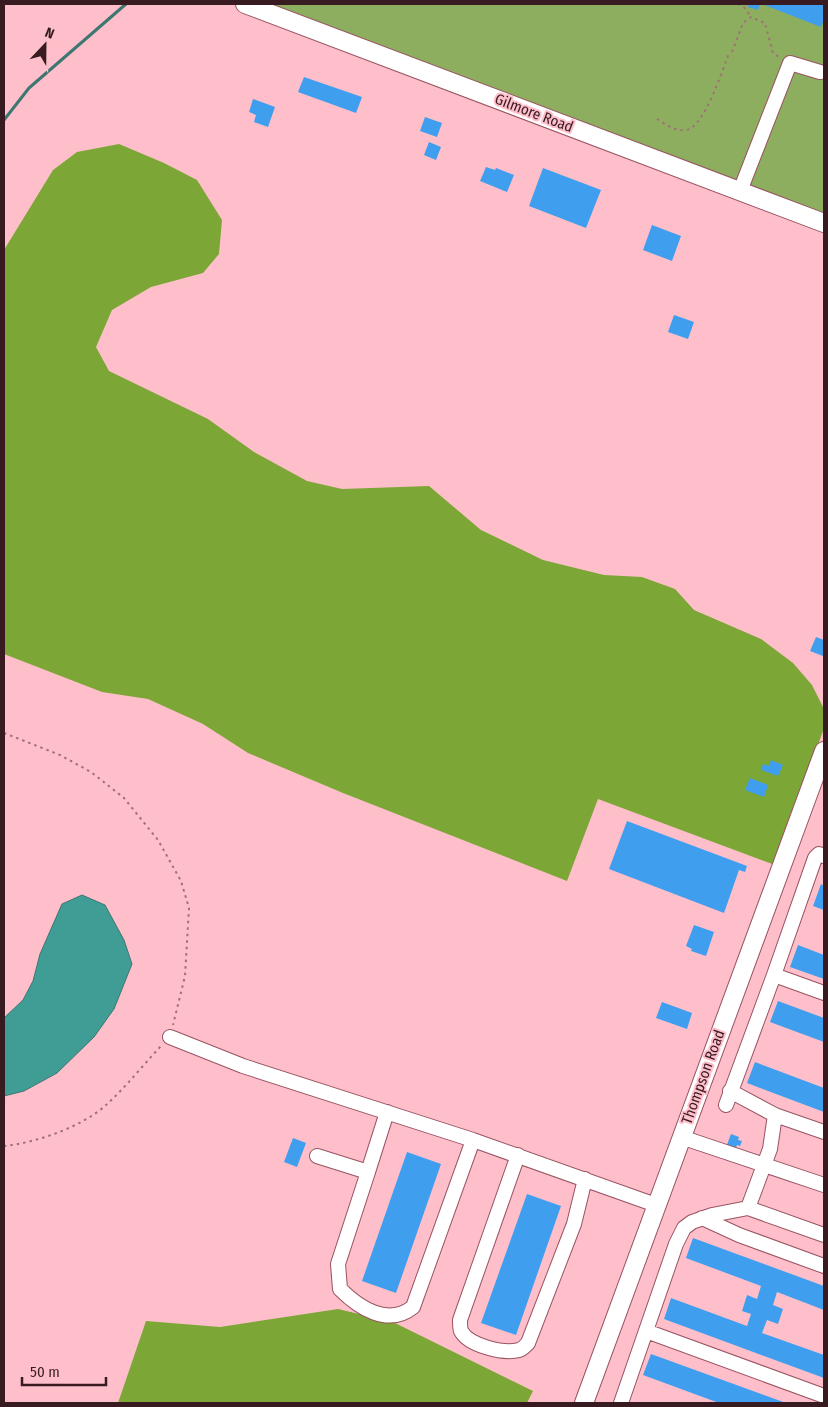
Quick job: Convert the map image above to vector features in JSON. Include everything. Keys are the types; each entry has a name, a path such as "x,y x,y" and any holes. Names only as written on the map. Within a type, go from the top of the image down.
{"main road":[{"name":"Gilmore Road","path":"245,4 824,223"},
{"name":"Thompson Road","path":"584,1403 824,751"}],"lane":[{"path":"740,191 790,63 820,72"},
{"path":"726,1105 816,858 819,854 824,856"},
{"path":"774,975 824,993"},
{"path":"170,1037 243,1066 518,1155 656,1205"},
{"path":"730,1091 775,1115 824,1132"},
{"path":"387,1112 338,1264 340,1289 357,1304 376,1314 390,1316 400,1314 413,1307 473,1140"},
{"path":"748,1208 770,1149 775,1115"},
{"path":"681,1137 824,1185"},
{"path":"518,1155 460,1320 460,1330 468,1339 476,1344 508,1351 520,1350 528,1343 574,1224 585,1179"},
{"path":"317,1156 368,1172"},
{"path":"621,1403 676,1244 684,1228 702,1218 748,1208 824,1235"},
{"path":"702,1218 740,1235 824,1266"},
{"path":"646,1331 824,1396"}],"path":[{"path":"738,4 743,5 751,17 765,22 772,53 790,63"},
{"path":"657,119 671,127 686,130 694,126 702,117 743,23 751,17"},
{"path":"4,732 60,755 91,772 124,798 158,840 181,881 189,908 185,976 170,1037 105,1106 82,1121 51,1135 23,1144 4,1146"}],"green space":[{"path":"271,4 824,4 824,213"},
{"path":"119,144 164,163 197,180 222,220 219,254 203,273 151,287 112,310 96,347 109,371 208,419 254,452 307,481 342,489 429,486 481,530 543,560 604,575 642,577 675,589 694,610 761,639 793,663 812,685 824,709 824,728 775,865 598,799 567,881 343,793 248,753 203,724 148,699 102,692 4,654 4,250 53,170 77,152"},
{"path":"338,1309 393,1322 533,1391 527,1403 118,1403 146,1321 220,1327"}],"water":[{"path":"82,895 105,905 124,940 132,964 114,1009 94,1037 57,1073 24,1091 4,1096 4,1018 23,1000 33,981 40,954 62,904"}],"building":[{"path":"749,4 760,4 758,10 748,7"},
{"path":"762,4 824,4 824,19 821,27"},
{"path":"304,77 362,97 356,113 298,92"},
{"path":"253,99 275,107 268,127 254,122 256,115 249,112"},
{"path":"425,117 442,123 437,137 420,131"},
{"path":"429,142 441,147 436,160 424,155"},
{"path":"486,167 495,170 496,168 514,175 507,192 480,181"},
{"path":"543,168 601,190 586,228 529,206"},
{"path":"652,225 681,236 672,261 643,250"},
{"path":"674,315 694,322 688,339 668,332"},
{"path":"816,637 824,640 823,656 810,651"},
{"path":"771,760 783,765 778,776 761,770 763,764 769,766"},
{"path":"750,778 768,785 764,797 745,790"},
{"path":"627,821 747,866 745,872 739,870 724,913 609,869"},
{"path":"821,884 824,886 824,910 813,906"},
{"path":"694,925 714,932 706,956 691,951 692,949 686,946"},
{"path":"798,945 824,955 824,979 790,967"},
{"path":"778,1001 824,1018 824,1042 770,1022"},
{"path":"662,1002 692,1013 687,1029 656,1018"},
{"path":"755,1062 824,1088 824,1112 747,1083"},
{"path":"731,1134 739,1137 738,1140 742,1141 740,1146 737,1145 734,1153 725,1150"},
{"path":"293,1138 306,1143 297,1167 284,1162"},
{"path":"407,1152 441,1164 396,1293 362,1281"},
{"path":"527,1194 561,1206 516,1335 481,1323"},
{"path":"693,1238 824,1286 824,1310 777,1292 773,1305 783,1309 778,1324 767,1320 762,1333 824,1355 824,1378 664,1319 671,1298 747,1326 751,1314 742,1311 747,1295 757,1299 761,1286 686,1258"},
{"path":"651,1354 786,1403 719,1403 643,1375"}],"waterway":[{"path":"4,120 29,88 126,4"}]}
